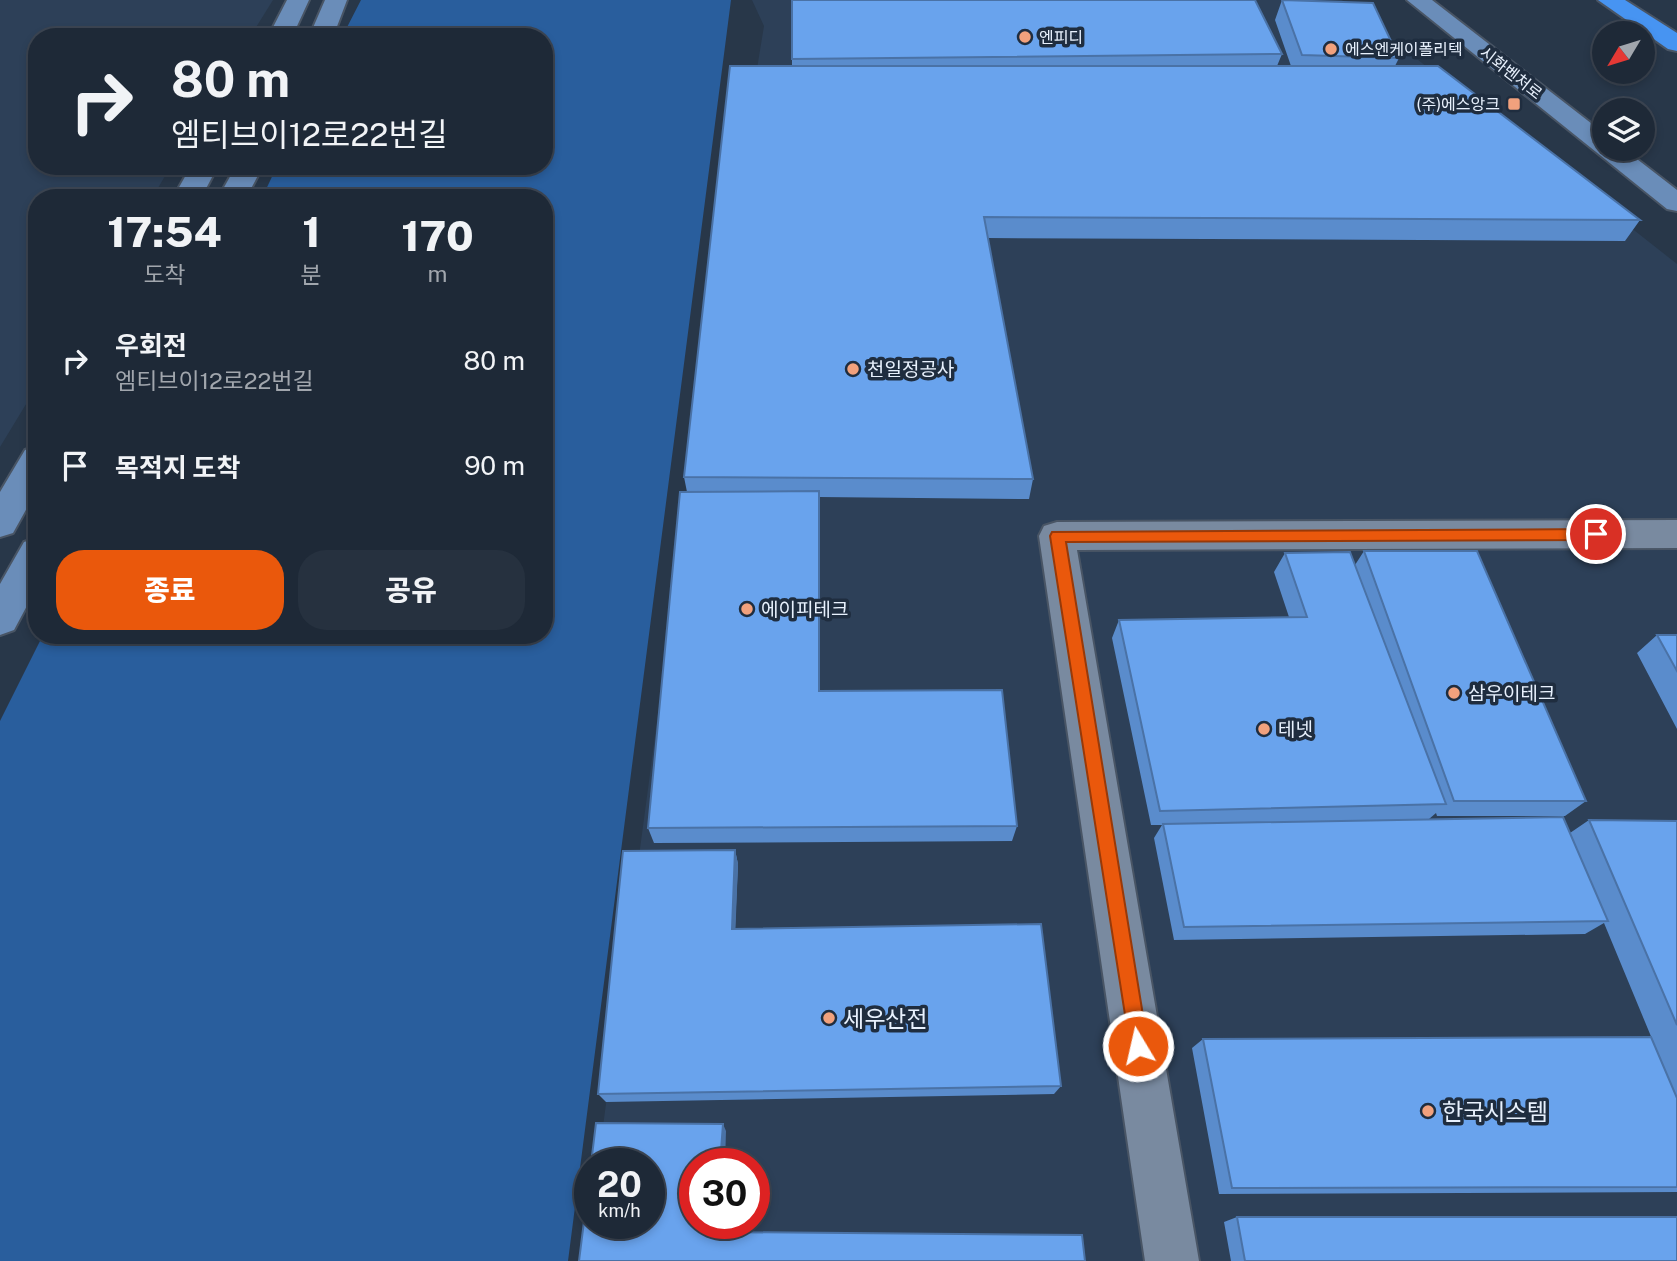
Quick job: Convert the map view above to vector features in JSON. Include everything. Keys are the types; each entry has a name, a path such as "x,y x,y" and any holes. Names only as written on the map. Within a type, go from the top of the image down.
{"highway":[{"path":"1609,0 1677,44"}],"main road":[{"path":"284,28 298,0"},
{"path":"325,28 337,0"},
{"name":"시화벤처로","path":"1418,0 1592,137"},
{"name":"시화벤처로","path":"1623,161 1677,203"},
{"path":"0,523 28,475"},
{"path":"0,619 28,568"}],"street":[{"path":"1172,1261 1057,536 1677,534"}],"shaded area":[{"path":"0,0 273,0 256,28 28,28 28,175 166,175 157,189 28,189 28,401 0,447"},
{"path":"361,0 731,0 583,1148 574,1148 574,1215 568,1261 0,1261 0,721 38,644 553,644 553,189 266,189 273,175 553,175 553,28 347,28"},
{"path":"752,0 1342,0 1677,264 1677,1261 585,1261 622,1239 665,1239 665,1148 600,1148 687,496 764,26"}],"building":[{"name":"엔피디","path":"792,0 1255,0 1282,54 792,59"},
{"path":"1282,0 1373,3 1399,58 1302,55"},
{"name":"천일정공사","path":"730,66 1438,66 1640,220 984,217 1033,479 684,477"},
{"name":"에이피테크","path":"819,491 819,691 1002,690 1017,826 648,828 680,492"},
{"name":"삼우이테크","path":"1364,551 1477,551 1586,801 1454,801"},
{"name":"테넷","path":"1350,552 1446,804 1160,811 1119,620 1307,617 1285,553"},
{"path":"1657,635 1677,635 1677,671"},
{"path":"1563,817 1608,921 1184,927 1163,824"},
{"path":"1589,820 1677,821 1677,1025"},
{"name":"세우산전","path":"735,850 732,929 1041,924 1061,1086 598,1094 623,851"},
{"name":"한국시스템","path":"1651,1037 1677,1098 1677,1187 1232,1188 1203,1039"},
{"path":"596,1123 723,1124 721,1148 679,1148 679,1239 770,1239 770,1232 1082,1235 1085,1261 579,1261 582,1239 665,1239 665,1148 593,1148"},
{"path":"1237,1217 1677,1217 1677,1261 1245,1261"}],"place":[{"name":"엔피디","path":"1025,37"},
{"name":"에스엔케이폴리텍","path":"1331,49"},
{"name":"(주)에스앙크","path":"1514,104"},
{"name":"천일정공사","path":"853,369"},
{"name":"에이피테크","path":"747,609"},
{"name":"삼우이테크","path":"1454,693"},
{"name":"테넷","path":"1264,729"},
{"name":"세우산전","path":"829,1018"},
{"name":"한국시스템","path":"1428,1111"}],"route":[{"path":"1138,1046 1057,536 1596,534"}]}
